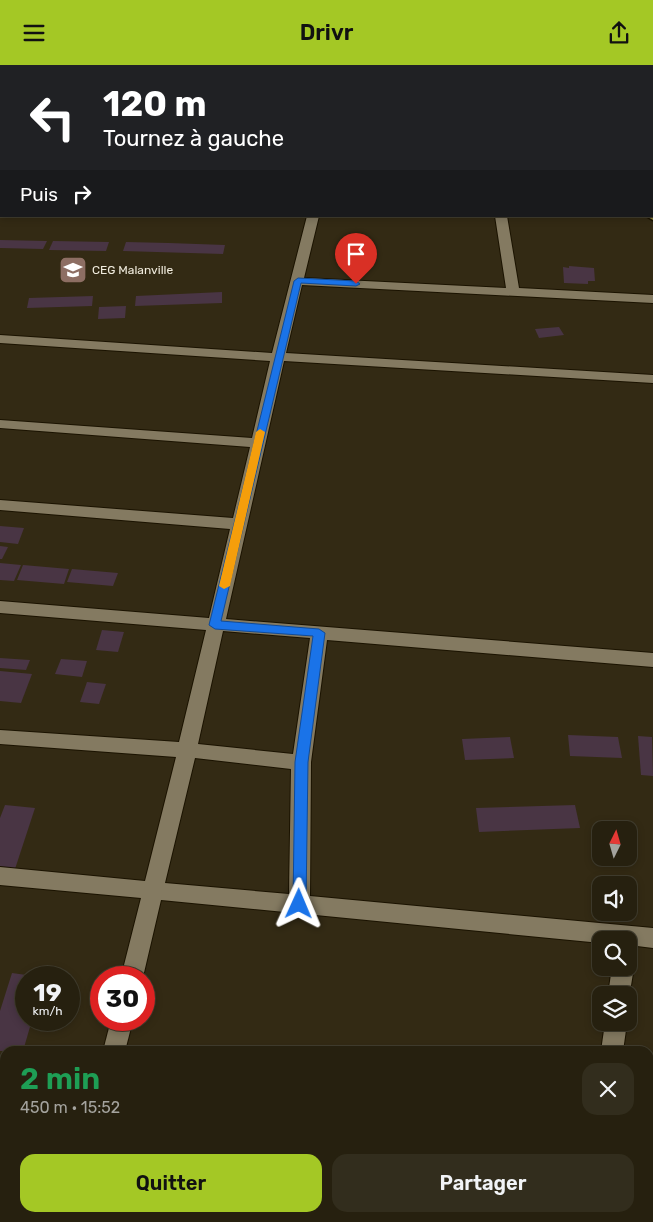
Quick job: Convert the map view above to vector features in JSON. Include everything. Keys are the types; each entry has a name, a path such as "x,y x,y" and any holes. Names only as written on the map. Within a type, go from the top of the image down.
{"street":[{"path":"135,966 188,751 238,524 313,217"},
{"path":"501,217 513,292"},
{"path":"298,281 653,299"},
{"path":"0,339 653,379"},
{"path":"0,424 258,443"},
{"path":"0,505 238,524"},
{"path":"0,607 653,660"},
{"path":"299,904 301,762 319,633"},
{"path":"0,737 188,751 301,762"},
{"path":"0,875 592,934"},
{"path":"637,938 653,938"},
{"path":"115,1046 119,1031"},
{"path":"613,1046 615,1031"}],"building":[{"path":"0,240 47,241 43,249 0,248"},
{"path":"53,241 109,242 106,251 49,250"},
{"path":"126,242 225,245 223,254 123,251"},
{"path":"569,266 594,268 595,281 588,281 588,284 564,283 563,267 569,268"},
{"path":"222,292 222,303 135,306 136,296"},
{"path":"93,296 92,306 27,308 29,298"},
{"path":"126,306 125,318 98,319 99,307"},
{"path":"559,327 564,335 539,338 535,329"},
{"path":"0,526 24,528 18,544 0,542"},
{"path":"0,546 8,547 2,559 0,559"},
{"path":"0,563 21,565 14,581 0,580"},
{"path":"23,565 69,569 64,584 17,580"},
{"path":"72,569 118,573 113,586 67,582"},
{"path":"102,630 124,632 118,652 96,650"},
{"path":"0,658 30,660 26,670 0,668"},
{"path":"61,659 87,661 82,677 55,674"},
{"path":"0,671 32,674 21,703 0,701"},
{"path":"87,682 106,684 99,704 80,702"},
{"path":"568,735 618,737 622,758 570,756"},
{"path":"638,736 652,737 653,776 641,775"},
{"path":"510,737 514,758 465,760 462,739"},
{"path":"5,805 35,808 14,872 0,870 0,818"},
{"path":"575,805 580,828 479,832 476,808"},
{"path":"12,973 15,973 15,1031 29,1031 24,1046 0,1046 0,1011"}],"slow traffic":[{"path":"224,586 260,432"}],"place":[{"name":"CEG Malanville","path":"73,270"}],"route":[{"path":"299,904 301,762 319,633 215,625 278,357 298,281 356,284"}]}
